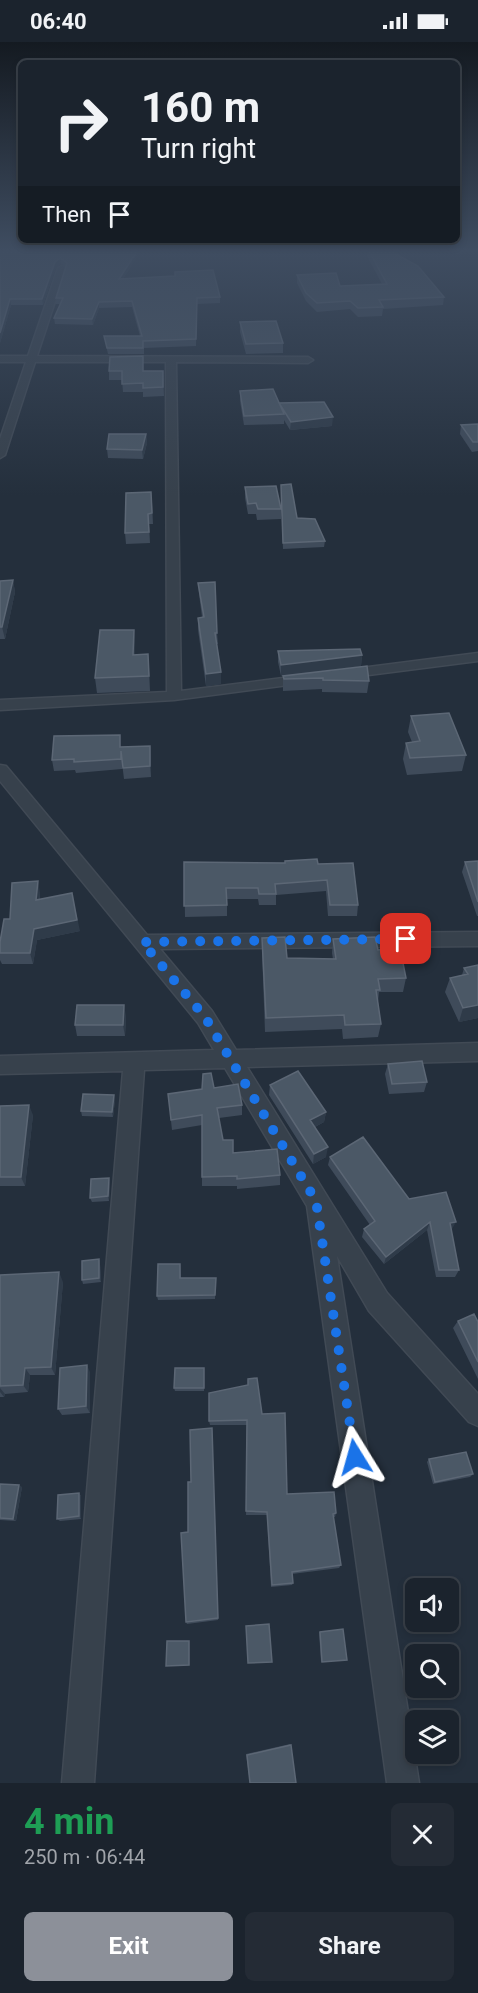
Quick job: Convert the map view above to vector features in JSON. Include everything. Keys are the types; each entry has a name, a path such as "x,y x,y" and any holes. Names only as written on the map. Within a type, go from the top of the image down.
{"street":[{"path":"0,455 39,334"},
{"path":"0,359 308,360"},
{"path":"171,360 174,696"},
{"path":"0,705 174,696 478,657"},
{"path":"0,770 205,1017 378,1302 478,1413"},
{"path":"142,942 478,939"},
{"path":"0,1065 478,1052"},
{"path":"78,1783 134,1061"},
{"path":"316,1201 403,1783"}],"building":[{"path":"141,334 196,334 196,339 143,341 143,348 107,348 104,336 142,336"},
{"path":"243,334 280,334 283,343 246,344"},
{"path":"143,356 143,371 163,371 163,387 143,388 143,383 122,384 122,371 109,371 110,357"},
{"path":"273,389 284,414 244,416 240,391"},
{"path":"324,402 333,417 291,422 279,403"},
{"path":"478,424 478,442 473,442 461,425"},
{"path":"109,434 146,434 142,450 107,449"},
{"path":"291,484 297,518 315,519 325,541 283,543 281,485"},
{"path":"276,486 281,509 258,509 256,503 248,504 245,487"},
{"path":"151,492 152,513 148,514 149,532 125,533 126,493"},
{"path":"13,580 2,627 0,627 0,581"},
{"path":"215,582 217,633 215,633 221,672 206,674 198,618 204,617 198,583"},
{"path":"100,630 134,630 133,655 148,654 149,676 95,678"},
{"path":"360,649 362,655 281,665 278,651"},
{"path":"367,666 369,681 323,680 323,678 284,679 283,676"},
{"path":"449,713 466,755 410,758 406,743 420,741 411,716"},
{"path":"120,735 120,747 150,746 150,766 123,768 121,751 121,759 74,762 74,759 52,760 54,736"},
{"path":"317,859 318,864 353,863 358,905 330,905 327,880 275,884 276,894 259,894 258,888 226,888 227,905 184,906 184,862 285,863 285,861"},
{"path":"478,861 478,902 465,862"},
{"path":"38,881 36,900 72,893 77,920 34,929 30,953 0,953 4,919 10,919 12,883"},
{"path":"285,937 287,958 336,959 333,939 375,937 378,950 400,948 406,978 378,979 380,990 376,990 381,1024 345,1025 344,1015 266,1018 262,938"},
{"path":"478,965 478,1005 463,1008 450,978 468,974 464,968"},
{"path":"77,1005 124,1005 123,1025 75,1025"},
{"path":"422,1061 427,1082 392,1084 388,1064"},
{"path":"298,1071 326,1112 310,1120 328,1147 314,1154 270,1085"},
{"path":"211,1073 214,1088 238,1084 242,1105 217,1108 223,1140 233,1140 233,1153 277,1149 280,1175 237,1179 237,1176 202,1177 202,1115 171,1120 168,1094 202,1089 203,1074"},
{"path":"83,1094 114,1095 112,1112 81,1111"},
{"path":"29,1105 21,1177 0,1177 0,1106"},
{"path":"363,1137 409,1199 446,1192 456,1222 450,1223 459,1270 439,1270 430,1222 386,1257 364,1229 375,1221 330,1157"},
{"path":"109,1178 108,1196 90,1198 91,1179"},
{"path":"99,1259 99,1278 82,1280 82,1261"},
{"path":"158,1264 180,1264 180,1278 216,1278 215,1295 157,1296"},
{"path":"59,1272 51,1367 25,1368 23,1385 0,1386 0,1275"},
{"path":"474,1314 478,1322 478,1362 458,1321"},
{"path":"87,1365 86,1406 58,1409 60,1368"},
{"path":"175,1368 204,1368 204,1388 174,1388"},
{"path":"257,1378 262,1414 285,1413 287,1494 334,1492 336,1513 333,1514 341,1565 292,1572 293,1583 272,1585 267,1512 246,1511 247,1420 209,1421 209,1393 248,1385 248,1379"},
{"path":"212,1428 218,1618 186,1622 181,1533 188,1532 188,1482 191,1482 190,1430"},
{"path":"466,1452 473,1474 435,1482 429,1459"},
{"path":"0,1484 19,1485 13,1519 0,1518"},
{"path":"79,1493 79,1516 57,1519 58,1495"},
{"path":"269,1624 272,1662 248,1663 246,1626"},
{"path":"343,1629 347,1660 322,1662 320,1632"},
{"path":"167,1641 189,1641 189,1665 166,1666"},
{"path":"291,1745 296,1783 250,1783 247,1755"}],"route":[{"path":"355,1457 316,1201 205,1017 142,942 406,939"}]}
